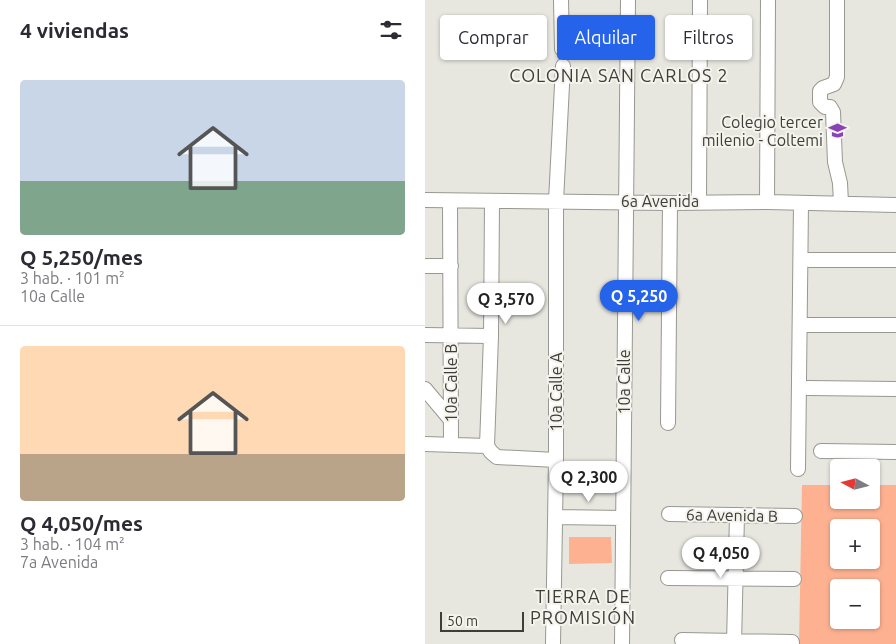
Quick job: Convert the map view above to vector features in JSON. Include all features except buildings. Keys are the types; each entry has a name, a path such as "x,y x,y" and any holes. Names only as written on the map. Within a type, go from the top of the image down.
{"street":[{"path":"561,0 561,15"},
{"name":"10a Calle","path":"622,644 628,0"},
{"path":"699,202 700,0"},
{"path":"767,202 768,0"},
{"path":"837,0 838,60 836,81 820,91 820,102 825,107 832,109 833,112 835,162 840,183 841,203"},
{"name":"10a Calle A","path":"553,644 556,460 556,201 563,66"},
{"name":"6a Avenida","path":"425,200 450,202 626,201 896,205"},
{"name":"10a Calle B","path":"450,202 451,444"},
{"path":"493,202 487,446 497,457 556,460"},
{"path":"668,423 670,203"},
{"path":"798,469 801,203"},
{"path":"809,260 896,260"},
{"path":"425,266 451,266"},
{"path":"807,325 896,325"},
{"path":"425,335 491,336"},
{"path":"807,388 896,389"},
{"path":"425,389 451,420"},
{"path":"425,444 487,446"},
{"path":"821,451 896,452"},
{"name":"6a Avenida B","path":"669,514 795,516"},
{"path":"734,643 737,515"},
{"path":"555,517 623,518"},
{"path":"668,578 794,579"},
{"path":"682,640 734,643 793,642"}],"shaded area":[{"path":"802,485 830,485 830,509 880,509 880,485 896,485 896,644 799,644"},
{"path":"569,537 611,537 612,563 569,564"}],"place":[{"name":"Colegio tercer milenio - Coltemi","path":"837,131"}],"district":[{"name":"COLONIA SAN CARLOS 2","path":"619,75"},
{"name":"TIERRA DE PROMISIÓN","path":"583,606"}]}
